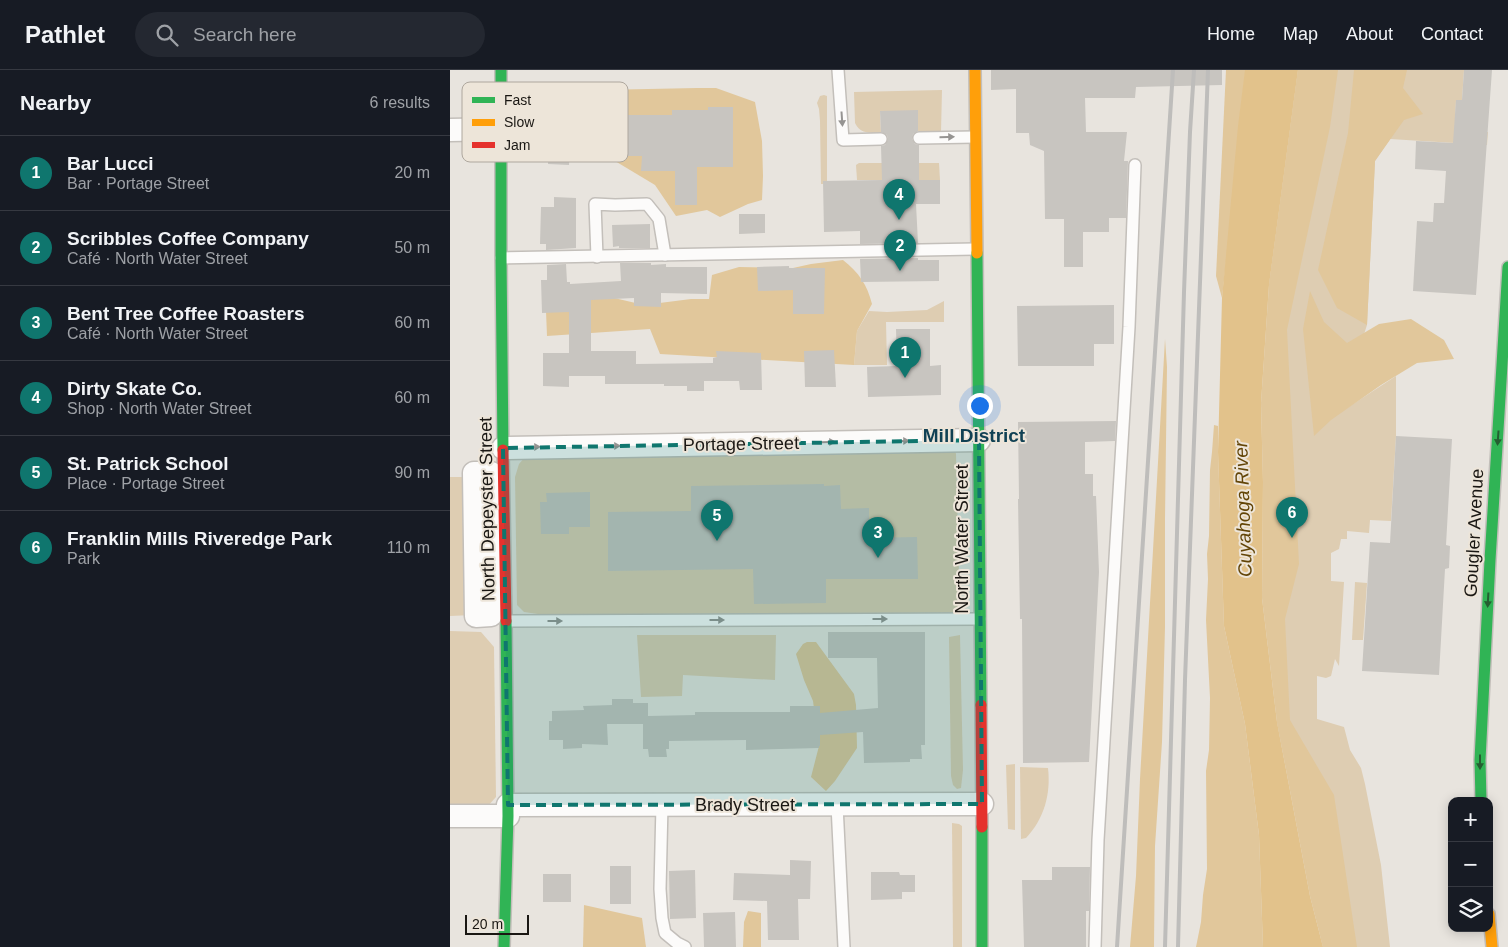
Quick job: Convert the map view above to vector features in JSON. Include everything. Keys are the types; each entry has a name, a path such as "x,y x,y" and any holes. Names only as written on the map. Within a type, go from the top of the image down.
{"main road":[{"name":"North Water Street","path":"975,70 982,947"},
{"name":"North Depeyster Street","path":"501,162 508,811 504,947"},
{"name":"Gougler Avenue","path":"1481,797 1480,760 1490,560 1506,332 1508,267"},
{"path":"1491,932 1492,947"}],"street":[{"name":"Portage Street","path":"503,448 979,440"},
{"path":"474,473 491,473 492,615 476,616 474,473"},
{"name":"Brady Street","path":"450,816 508,811 662,805 982,804"}],"lane":[{"path":"838,70 843,140 881,139"},
{"path":"919,138 975,137"},
{"path":"1095,947 1098,840 1129,326 1135,165"},
{"path":"597,257 595,204 647,204 659,219 665,255"},
{"path":"501,258 976,250"},
{"path":"506,621 980,619"},
{"path":"662,805 660,889 662,918 665,933 676,943 685,947"},
{"path":"837,805 844,947"}],"highlighted area":[{"path":"979,440 982,804 508,805 503,448"}],"shaded area":[{"path":"1226,70 1247,70 1222,298 1216,276"},
{"path":"1298,70 1464,70 1462,100 1456,100 1455,123 1460,130 1488,132 1487,145 1390,139 1375,161 1367,325 1338,414 1396,376 1396,436 1391,521 1370,520 1369,533 1347,531 1347,539 1341,539 1339,549 1331,553 1331,581 1344,582 1339,666 1335,659 1331,676 1326,678 1317,676 1317,719 1344,727 1350,750 1361,768 1381,865 1390,947 1323,947 1277,722 1269,285"},
{"path":"1298,70 1338,70 1330,127 1287,330 1299,564 1285,619 1290,720 1334,795 1357,947 1323,947 1310,896 1277,722 1262,598 1263,482 1261,403 1269,285"},
{"path":"1354,70 1407,70 1403,88 1423,114 1404,120 1375,161 1367,325 1337,308 1318,270 1348,133"},
{"path":"716,88 755,102 762,141 762,200 748,204 720,217 707,210 676,216 655,185 617,162 628,162 628,90"},
{"path":"942,90 941,132 918,131 918,111 880,112 881,133 863,131 855,123 854,92"},
{"path":"820,96 827,96 827,181 821,184 820,121 817,103"},
{"path":"859,163 939,163 940,180 857,180 856,165"},
{"path":"843,260 862,279 872,304 857,331 854,365 660,354 650,329 547,336 546,311 569,301 610,297 644,305 691,299 709,299 712,275 739,267 793,268"},
{"path":"1310,291 1324,322 1347,343 1379,324 1411,319 1444,340 1454,359 1417,363 1381,385 1331,420 1314,436 1303,329"},
{"path":"944,301 944,322 886,322 887,365 854,365 857,331 869,311 927,310"},
{"path":"1165,339 1167,367 1165,627 1162,742 1155,846 1154,947 1130,947 1136,876"},
{"path":"1214,425 1218,426 1224,626 1245,724 1259,835 1263,947 1196,947 1207,869 1206,771 1209,750 1210,698 1206,620 1207,554 1210,470"},
{"path":"955,450 960,613 899,616 538,614 524,612 517,605 515,477 519,464 525,457"},
{"path":"450,477 471,477 473,615 450,616"},
{"path":"1355,582 1367,583 1363,640 1352,640"},
{"path":"450,631 481,632 494,647 496,797 486,808 450,809"},
{"path":"637,635 776,635 775,680 683,675 682,696 641,697"},
{"path":"960,635 963,770 961,788 957,789 953,785 951,776 949,637"},
{"path":"816,642 854,694 856,705 857,748 826,791 811,777 819,746 813,701 796,654 803,644"},
{"path":"1015,764 1015,830 1008,829 1006,765"},
{"path":"1020,767 1048,768 1049,778 1047,797 1042,814 1032,831 1026,838 1021,839"},
{"path":"952,823 962,826 962,947 953,947"},
{"path":"584,905 642,918 646,947 583,947"},
{"path":"748,911 761,913 761,947 743,947 744,922"}],"water":[{"name":"Cuyahoga River","path":"1245,70 1298,70 1269,285 1261,403 1263,482 1262,598 1277,722 1310,896 1323,947 1263,947 1259,835 1245,724 1224,626 1218,452 1222,298"}],"building":[{"path":"991,70 1222,70 1222,85 1136,87 1135,98 1085,98 1086,132 1127,132 1124,161 1128,161 1126,218 1109,218 1109,232 1083,232 1083,267 1064,267 1064,219 1045,219 1044,151 1030,145 1029,133 1016,133 1016,89 991,90"},
{"path":"1464,70 1492,70 1476,295 1413,291 1417,221 1433,222 1434,203 1444,203 1446,171 1415,169 1416,141 1453,143 1456,100 1462,100"},
{"path":"708,107 733,107 733,167 697,167 697,205 675,205 675,171 641,171 642,156 628,156 628,115 672,115 672,110 708,110"},
{"path":"918,110 918,131 913,134 912,139 915,144 919,145 919,180 940,180 940,204 916,204 918,243 860,244 860,231 824,232 823,181 882,180 881,146 885,145 888,139 887,135 881,132 880,111"},
{"path":"548,162 569,162 569,165 548,164"},
{"path":"554,197 576,198 576,248 546,250 546,244 540,244 541,207 554,207"},
{"path":"739,214 765,214 765,233 739,234"},
{"path":"650,224 650,248 613,247 612,225"},
{"path":"918,258 918,260 939,260 939,281 861,282 860,259"},
{"path":"620,263 666,264 666,267 707,267 707,294 661,293 661,307 634,306 634,298 591,300 591,351 636,351 636,364 713,363 713,358 717,357 716,351 761,353 762,390 740,390 739,381 704,381 704,391 687,391 687,386 664,386 664,384 605,384 605,376 569,376 569,387 543,386 543,353 569,353 569,312 542,313 541,280 547,280 547,265 566,264 567,282 570,282 570,284 621,281"},
{"path":"789,266 789,268 825,268 824,314 793,314 793,290 758,291 757,267"},
{"path":"1114,305 1114,344 1094,344 1094,366 1018,366 1017,306"},
{"path":"896,329 930,329 930,366 941,365 941,395 868,397 867,367 897,366"},
{"path":"834,350 836,387 805,387 804,351"},
{"path":"1116,421 1115,441 1085,442 1085,474 1093,474 1093,496 1096,496 1099,572 1089,762 1023,763 1018,422"},
{"path":"1396,436 1452,439 1446,545 1450,546 1449,568 1445,569 1439,675 1362,671 1370,542 1390,543"},
{"path":"824,484 824,486 840,485 841,509 869,508 869,538 917,537 918,579 826,579 826,603 754,604 753,569 608,571 608,512 691,511 691,486"},
{"path":"590,492 590,527 569,527 569,534 541,534 540,502 547,502 546,493"},
{"path":"828,632 925,632 925,745 921,745 922,759 910,759 910,762 864,763 863,732 820,735 819,748 746,750 746,740 669,741 669,749 666,749 667,757 649,757 648,749 643,749 643,724 607,724 608,745 582,744 582,748 563,749 563,740 549,740 549,721 552,721 552,711 584,710 583,706 612,705 612,699 633,699 633,703 648,703 648,716 695,715 695,712 790,712 790,706 820,706 820,713 878,708 877,658 828,658"},
{"path":"790,860 811,861 810,899 798,899 799,940 768,940 767,901 733,900 734,873 790,875"},
{"path":"610,866 631,866 631,904 610,904"},
{"path":"1052,867 1090,867 1089,911 1086,911 1086,947 1024,947 1022,880 1052,880"},
{"path":"695,870 696,918 670,919 669,871"},
{"path":"871,872 899,872 900,875 915,875 915,892 902,892 902,899 871,900"},
{"path":"543,874 571,874 571,902 543,902"},
{"path":"735,912 736,947 704,947 703,913"}],"railway":[{"path":"1117,947 1173,70"},
{"path":"1165,947 1184,292 1194,70"},
{"path":"1178,947 1185,680 1208,70"}],"traffic: fast":[{"path":"501,70 501,82"},
{"path":"501,162 503,450"},
{"path":"977,253 981,705"},
{"path":"1481,797 1480,760 1490,560 1508,267"},
{"path":"504,947 508,816 506,621"},
{"path":"982,827 982,947"}],"traffic: slow":[{"path":"975,70 977,253"},
{"path":"1491,932 1492,947"}],"traffic: jam":[{"path":"503,450 506,621"},
{"path":"981,705 982,827"}],"place":[{"name":"Dirty Skate Co.","path":"899,220"},
{"name":"Scribbles Coffee Company","path":"900,271"},
{"name":"Bar Lucci","path":"905,378"},
{"name":"Franklin Mills Riveredge Park","path":"1292,538"},
{"name":"St. Patrick School","path":"717,541"},
{"name":"Bent Tree Coffee Roasters","path":"878,558"}],"district":[{"name":"Mill District","path":"974,435"}]}
